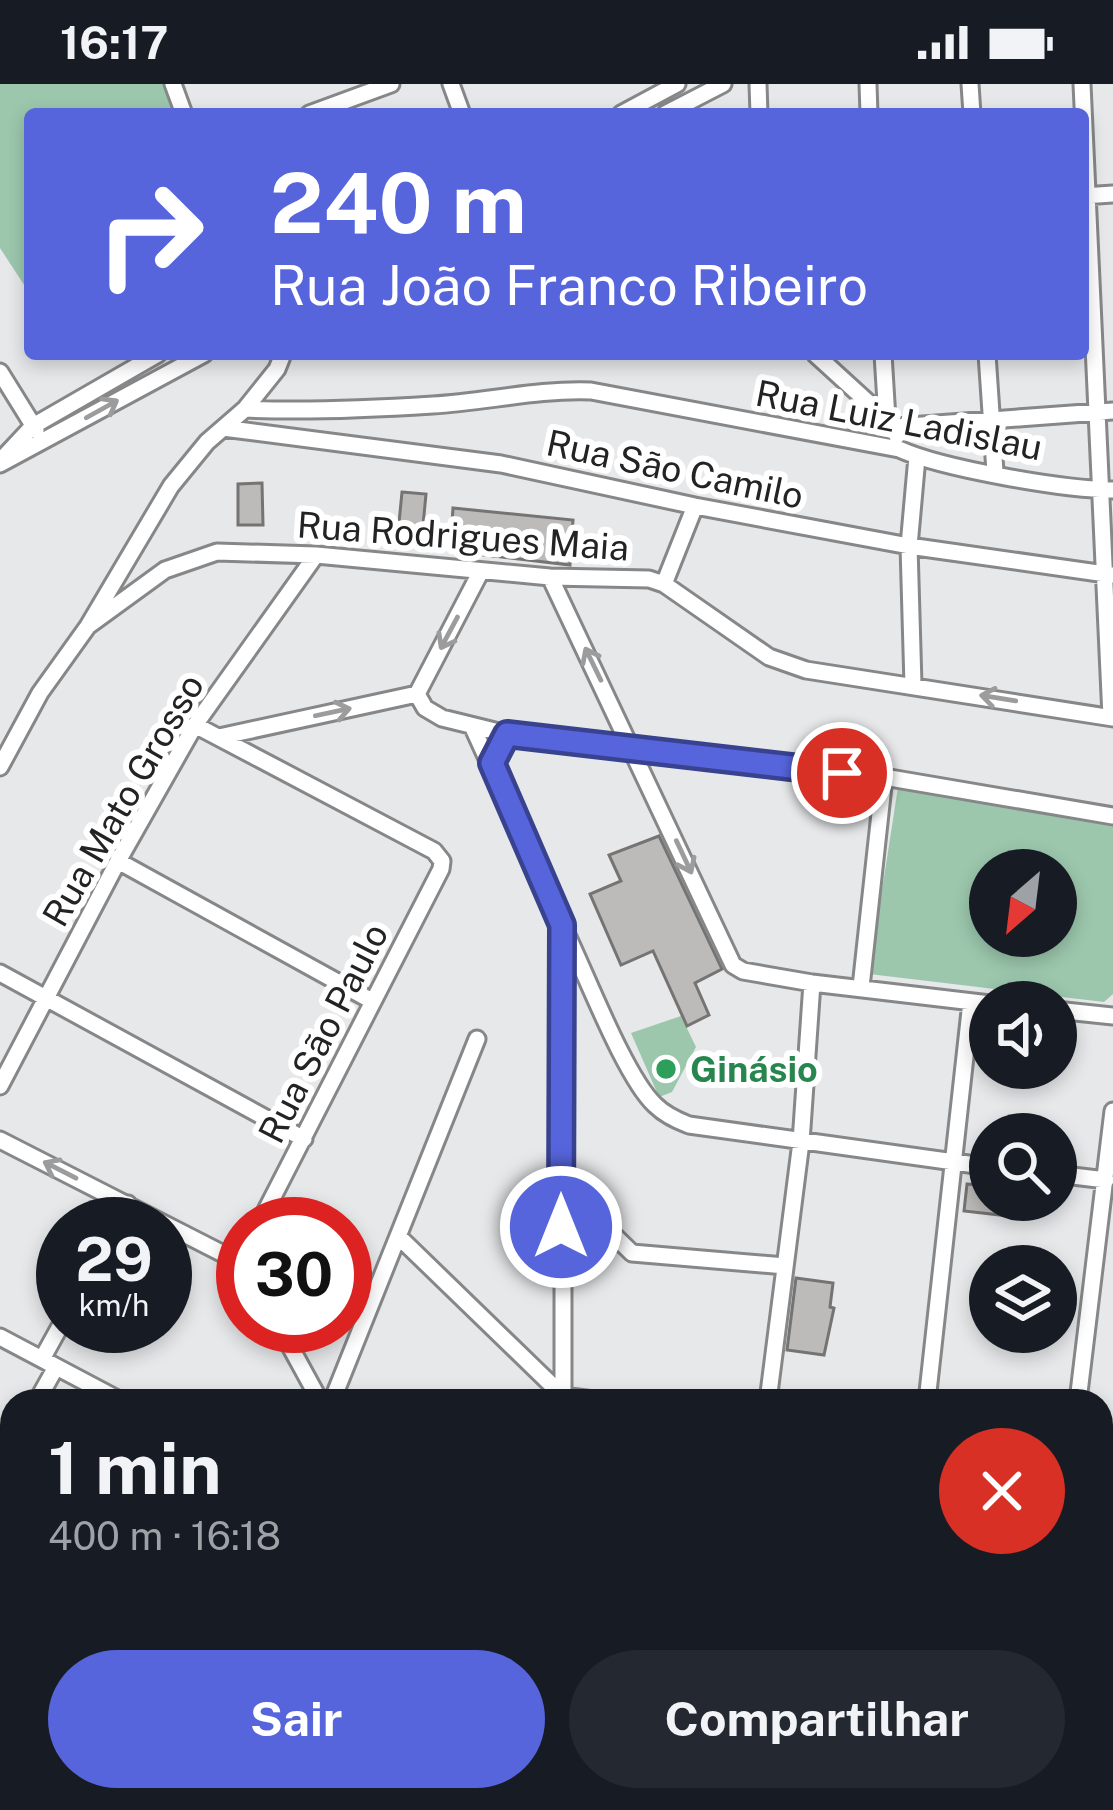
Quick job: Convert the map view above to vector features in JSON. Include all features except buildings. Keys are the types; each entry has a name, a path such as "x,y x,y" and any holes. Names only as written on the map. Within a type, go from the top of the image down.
{"street":[{"path":"325,108 391,84"},
{"path":"632,108 677,84"},
{"path":"677,108 723,84"},
{"path":"1089,239 1105,411 1112,717"},
{"path":"0,464 33,426 148,360"},
{"path":"0,464 193,360"},
{"path":"0,767 40,693 88,626 171,486 245,409 282,360"},
{"path":"822,360 891,423 1105,411"},
{"path":"884,360 899,449"},
{"path":"987,360 994,472"},
{"path":"0,372 44,441"},
{"name":"Rua Luiz Ladislau","path":"245,409 324,411 433,405 556,389 591,391 899,449 994,472 1108,490"},
{"name":"Rua São Camilo","path":"223,428 501,464 910,546 1110,575"},
{"path":"913,685 910,546 917,457"},
{"path":"664,584 695,506"},
{"name":"Rua Rodrigues Maia","path":"88,626 165,570 217,552 316,555 550,577 649,579 664,584 785,664 1112,717"},
{"name":"Rua Mato Grosso","path":"0,1086 195,725 316,555"},
{"path":"417,694 481,572"},
{"path":"550,577 737,969 969,1002"},
{"path":"417,694 425,708 442,718 507,734 884,777 1113,816"},
{"path":"195,725 219,737 417,694"},
{"path":"473,728 562,925 651,1102 688,1125 969,1164"},
{"path":"492,763 507,734"},
{"name":"Rua São Paulo","path":"219,737 440,856 441,869 273,1197"},
{"path":"861,987 884,777"},
{"path":"118,860 372,1001"},
{"path":"562,925 563,1389"},
{"path":"0,973 304,1139"},
{"path":"770,1389 801,1142 812,983"},
{"path":"1077,1012 1113,1016"},
{"path":"928,1389 969,1019"},
{"path":"337,1389 477,1039"},
{"path":"1080,1389 1113,1111"},
{"path":"0,1140 114,1197"},
{"path":"1077,1177 1106,1180"},
{"path":"561,1184 632,1252 785,1266"},
{"path":"399,1237 553,1389"},
{"path":"0,1337 98,1389"},
{"path":"41,1389 52,1353"},
{"path":"294,1353 313,1389"}],"green space":[{"path":"0,84 163,84 172,108 24,108 24,285 0,248"},
{"path":"898,787 1113,820 1113,994 1104,1002 1077,999 1077,981 969,981 969,986 869,974"},
{"name":"Ginásio","path":"681,1016 696,1047 672,1092 659,1097 631,1033"}],"place":[{"name":"Ginásio","path":"666,1069"}],"route":[{"path":"561,1227 562,925 492,763 507,734 842,773"}]}
